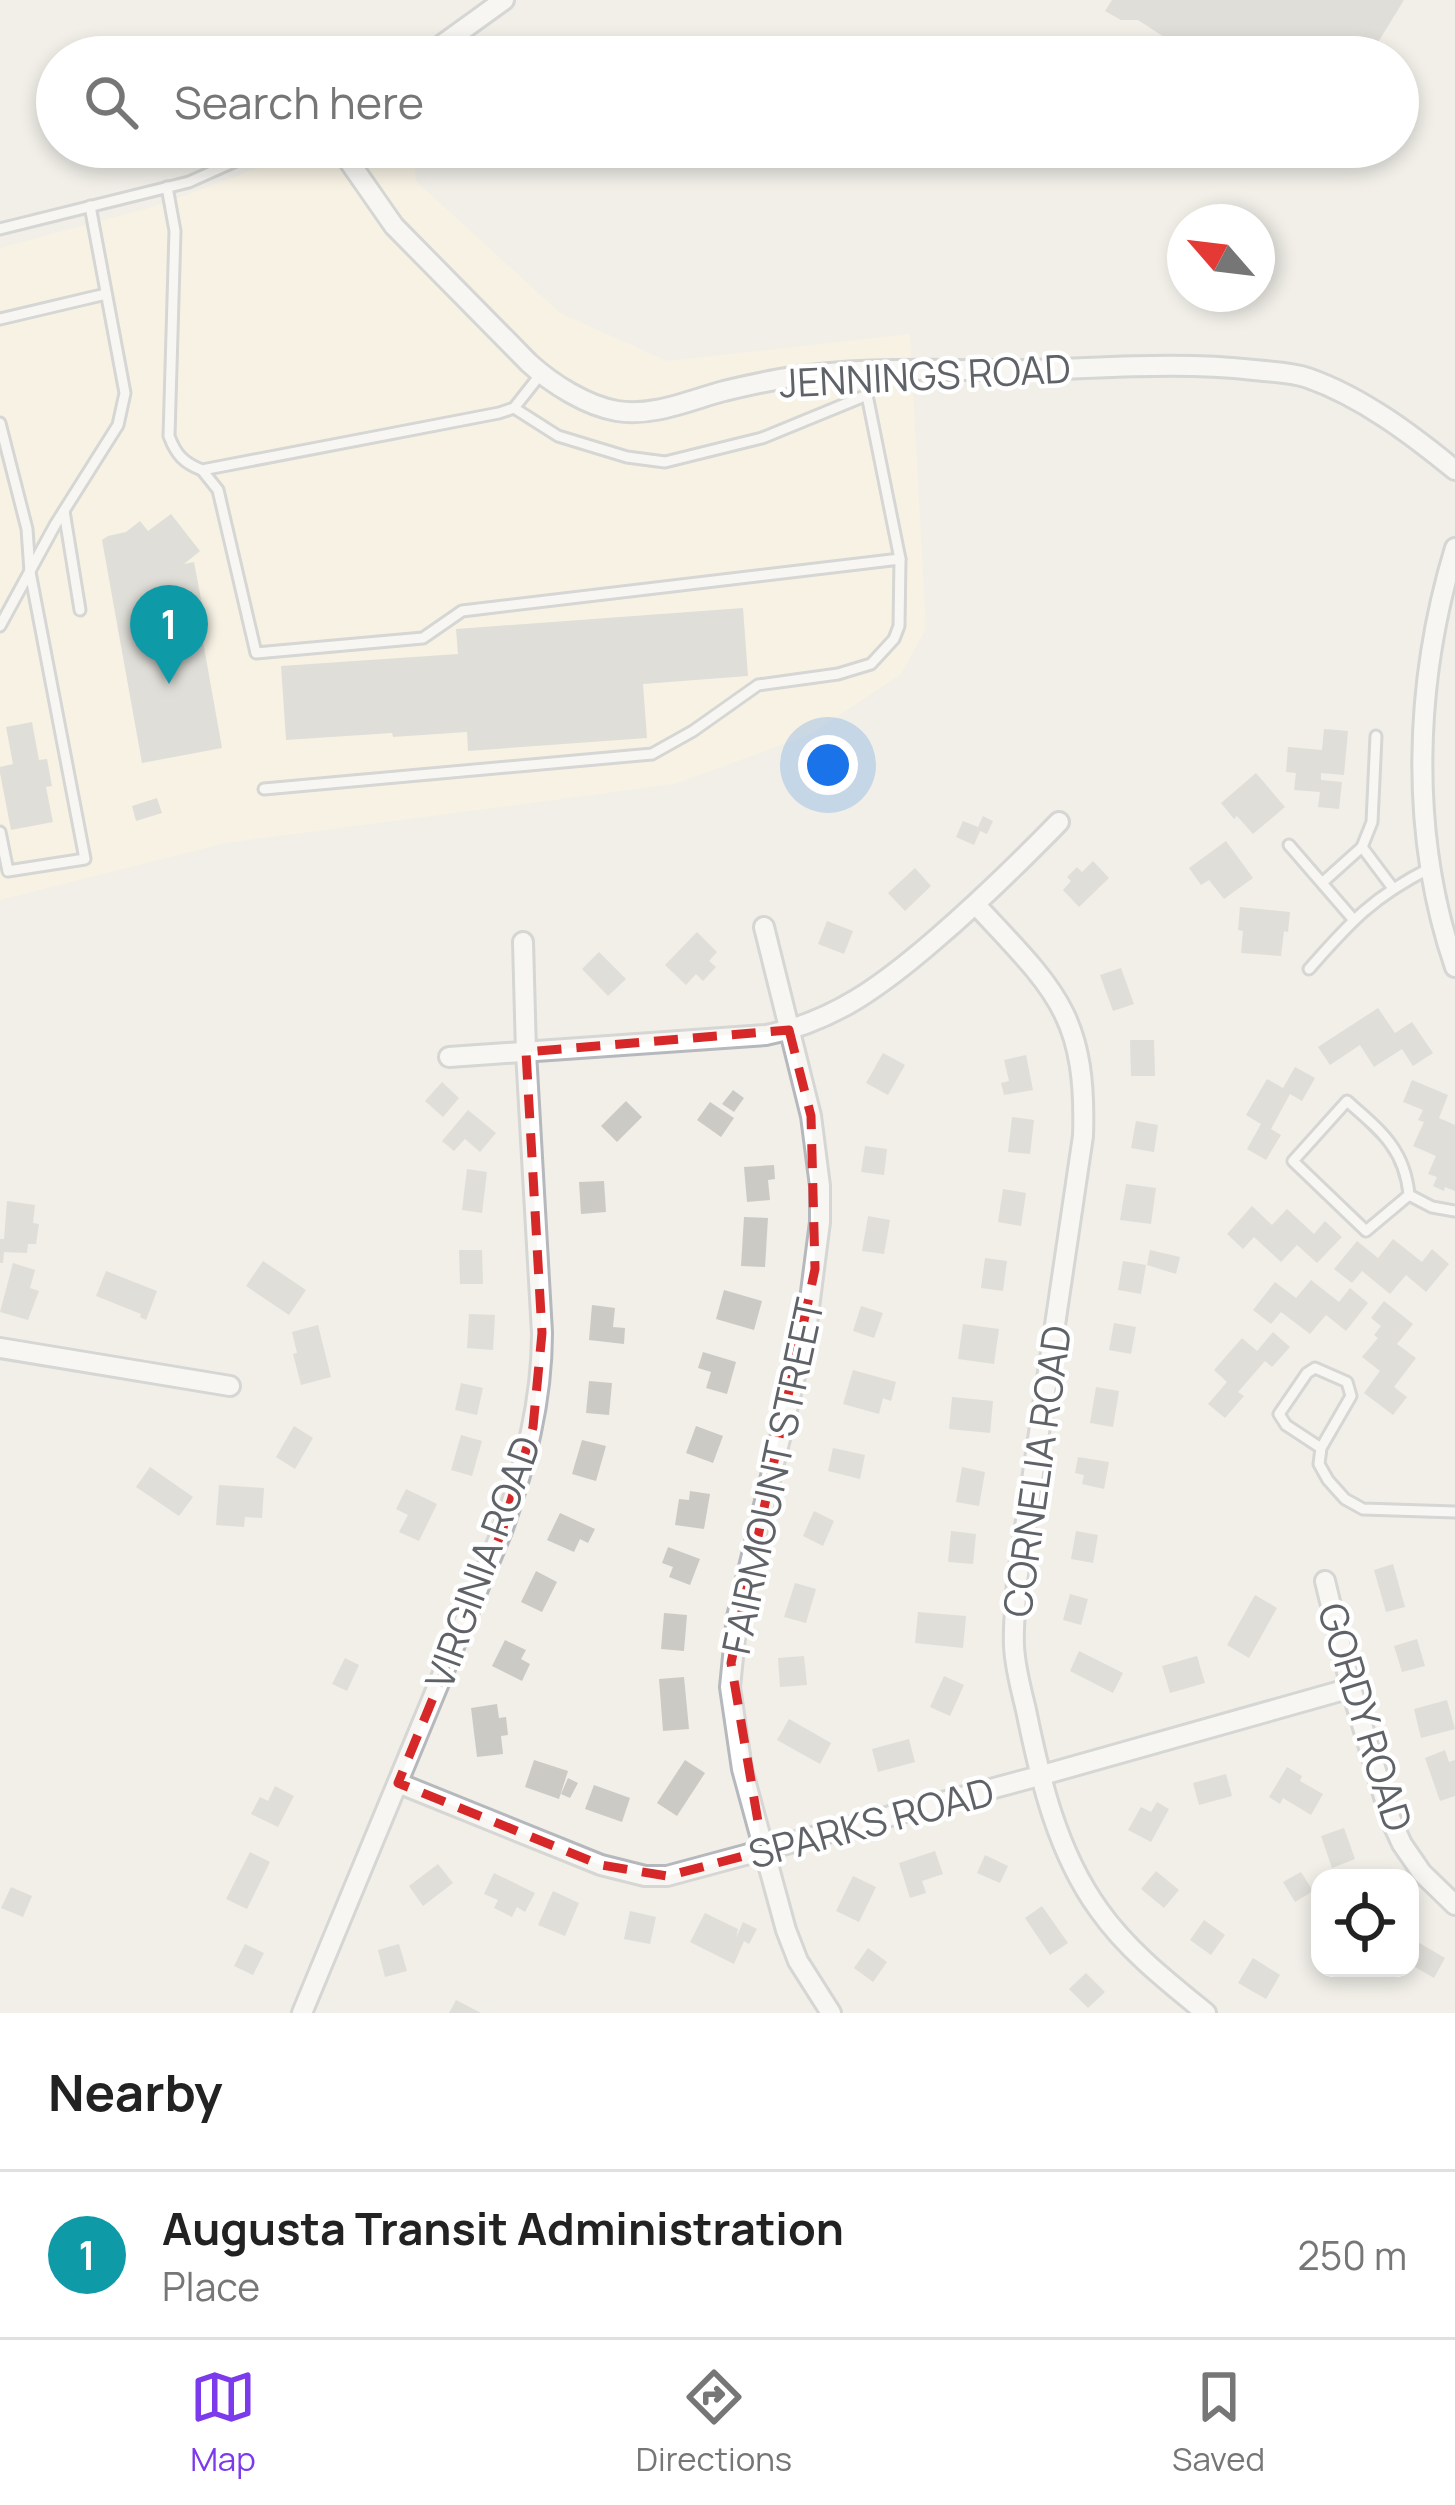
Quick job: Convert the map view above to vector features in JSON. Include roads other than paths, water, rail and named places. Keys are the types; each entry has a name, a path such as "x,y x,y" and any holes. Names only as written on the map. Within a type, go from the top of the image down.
{"street":[{"path":"453,36 504,0"},
{"name":"JENNINGS ROAD","path":"354,168 394,226 541,373 587,400 618,411 652,411 788,378 866,371 1227,367 1304,376 1340,392 1406,432 1455,470"},
{"path":"1455,548 1434,629 1422,757 1430,868 1455,967"},
{"path":"448,1057 766,1035 825,1018 872,991 976,905 1059,822"},
{"name":"CORNELIA ROAD","path":"976,905 1044,979 1062,1007 1078,1046 1084,1095 1083,1136 1017,1581 1016,1669 1040,1776 1083,1886 1101,1914 1142,1958 1206,2013"},
{"name":"FAIRMOUNT STREET","path":"764,927 811,1116 820,1222 806,1331 737,1616 730,1688 742,1769 786,1930 831,2013"},
{"name":"VIRGINIA ROAD","path":"302,2013 502,1531 533,1427 542,1333 523,942"},
{"path":"0,1348 230,1385"},
{"name":"GORDY ROAD","path":"1325,1581 1351,1688 1396,1832 1421,1873 1455,1906"},
{"name":"SPARKS ROAD","path":"398,1783 602,1864 645,1876 689,1872 1351,1688"}],"lane":[{"path":"0,229 189,182 220,168"},
{"path":"167,187 175,231 169,436 175,452 188,465 202,470 499,413 514,408 541,373"},
{"path":"0,626 118,425 125,393 90,206"},
{"path":"0,319 106,295"},
{"path":"264,789 652,754 758,685 838,674 871,664 894,639 899,626 900,559 866,371"},
{"path":"514,408 558,436 627,457 665,461 762,438 867,395"},
{"path":"0,422 27,529 30,572 85,859 8,871 0,832"},
{"path":"202,470 218,490 256,653 423,638 462,611 900,559"},
{"path":"64,511 80,610"},
{"path":"1323,882 1361,847 1372,822 1376,736"},
{"path":"1289,845 1353,919"},
{"path":"1361,847 1392,887"},
{"path":"1309,969 1353,919 1392,887 1430,868"},
{"path":"1347,1101 1382,1132 1402,1160 1409,1195 1366,1231 1293,1161 1347,1101"},
{"path":"1409,1195 1432,1207 1455,1211"},
{"path":"1321,1448 1286,1425 1279,1414 1315,1368 1347,1382 1351,1396 1321,1448 1319,1464 1345,1499 1363,1509 1455,1511"}],"place":[{"name":"Augusta Transit Administration","path":"169,684"}]}
